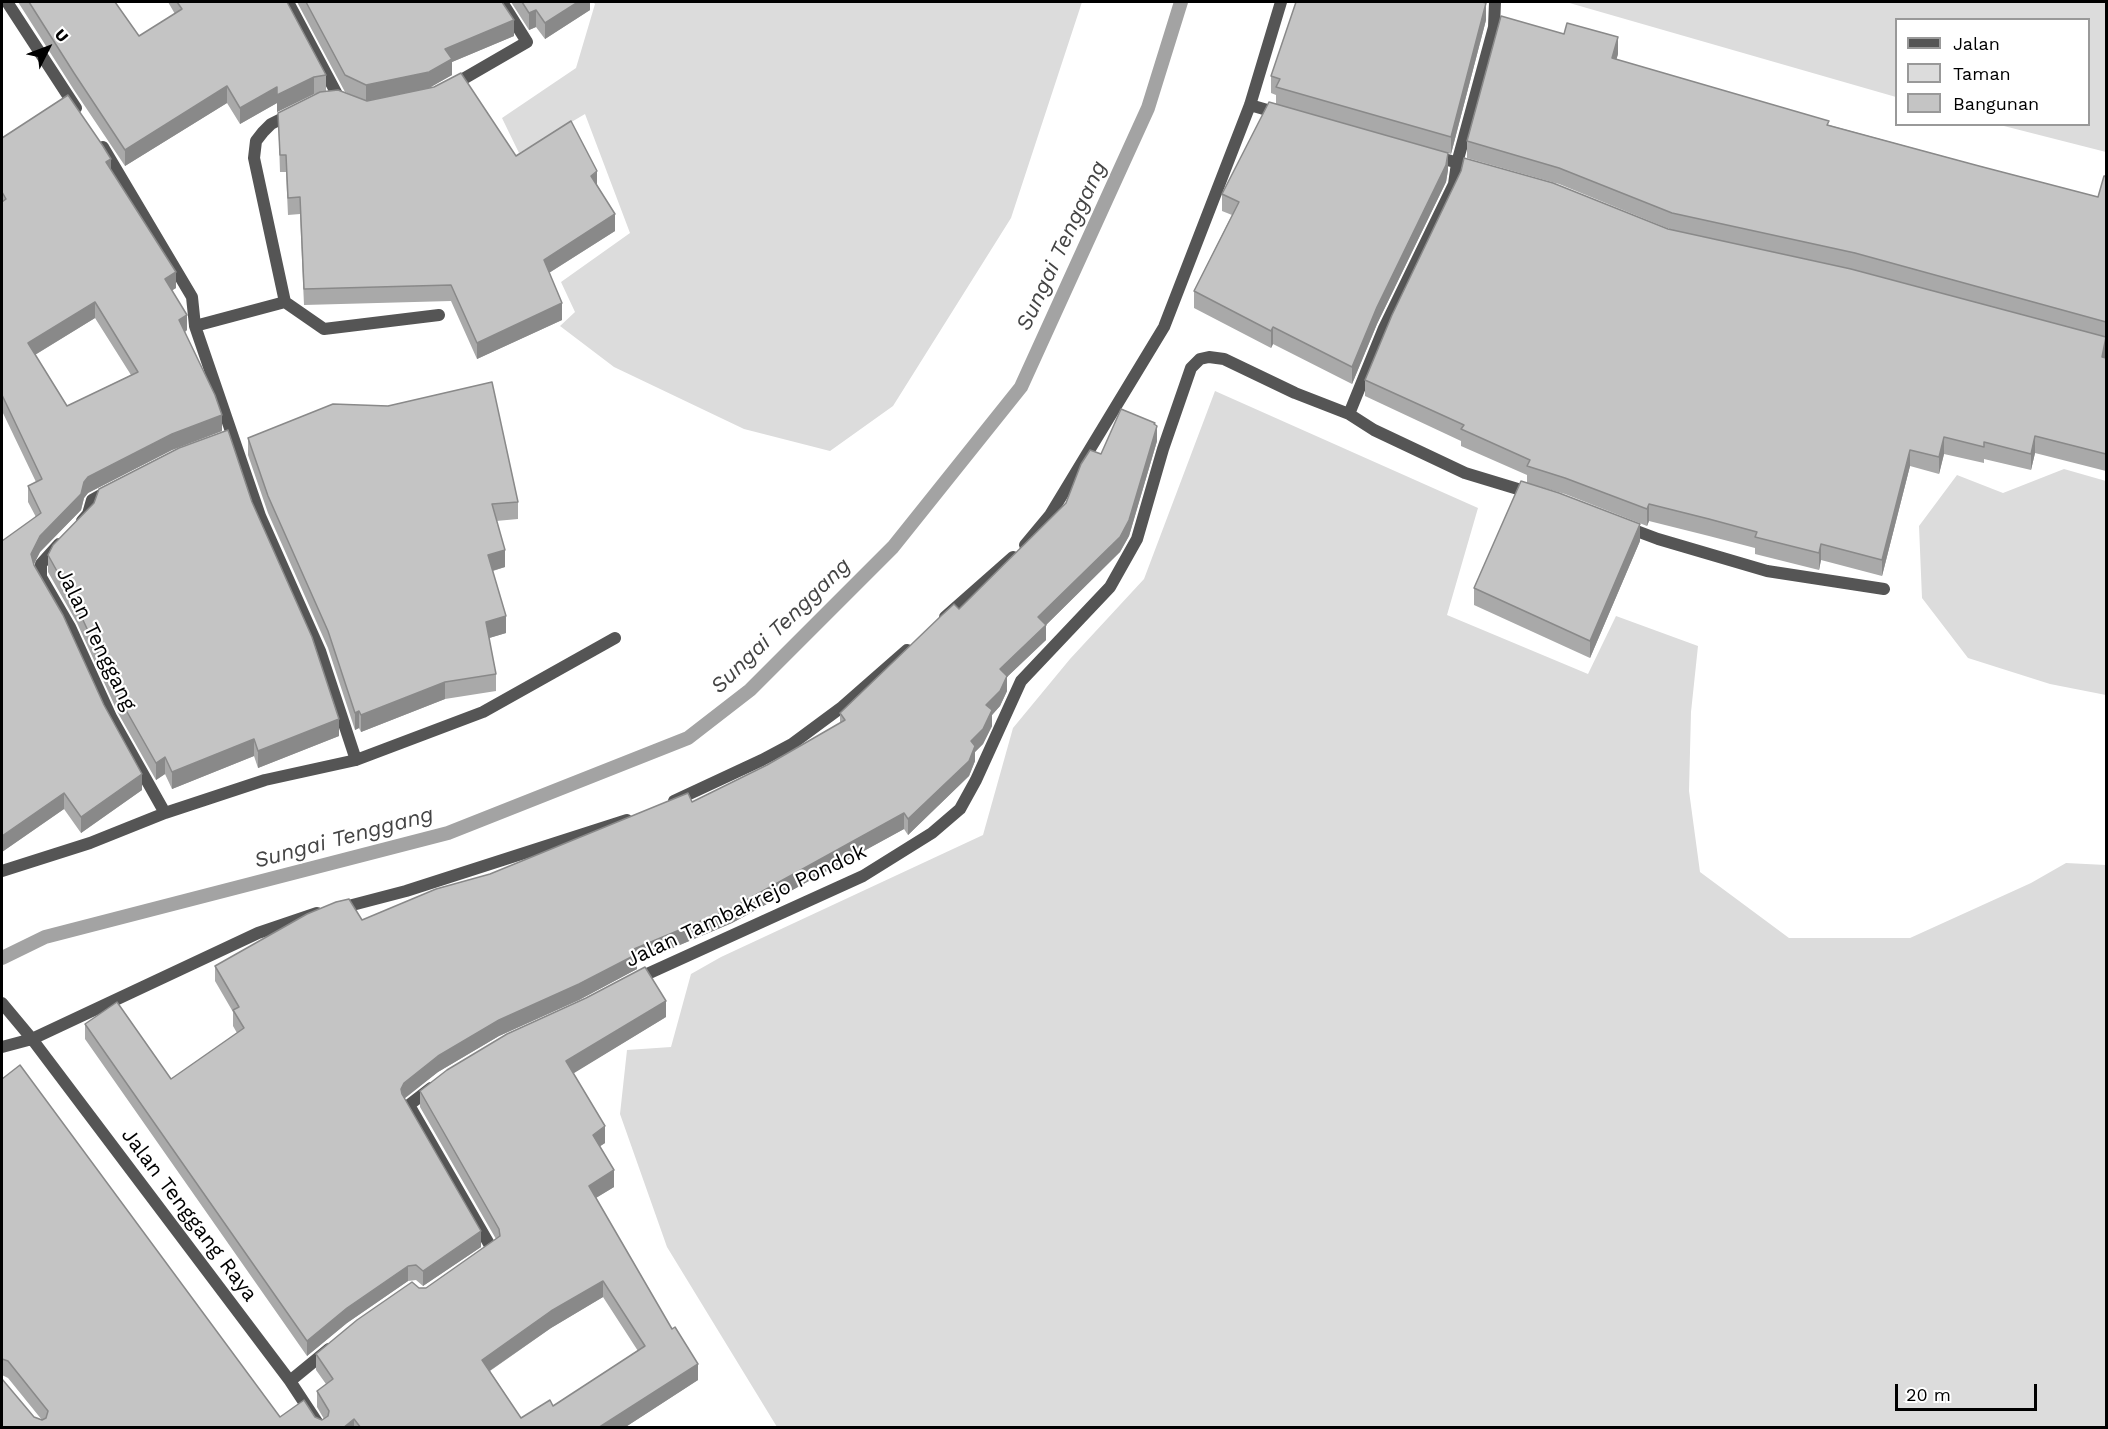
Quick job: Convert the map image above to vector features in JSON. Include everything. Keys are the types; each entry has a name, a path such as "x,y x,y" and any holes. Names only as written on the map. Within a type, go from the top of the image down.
{"street":[{"path":"7,2 83,118"},
{"path":"288,2 339,100"},
{"path":"442,91 527,42 502,2"},
{"path":"937,624 1018,552 1044,522 1153,346 1172,307 1250,105 1281,2"},
{"path":"1350,414 1384,328 1454,184 1457,163 1494,27 1495,2"},
{"path":"1250,105 1296,118"},
{"path":"299,110 271,124 262,132 256,141 254,158 285,302 324,329 439,315"},
{"path":"96,138 110,157 192,297 195,326 228,438 320,651 356,760"},
{"path":"1423,153 1490,172"},
{"path":"195,326 285,302"},
{"name":"Jalan Tambakrejo Pondok","path":"620,988 647,973 863,876 932,833 960,808 976,780 1021,681 1110,587 1137,539 1163,449 1191,368 1200,359 1209,357 1224,359 1295,393 1350,414 1374,430 1465,473 1540,495"},
{"name":"Jalan Tenggang","path":"116,487 92,500 88,514 46,556 41,564 41,577 70,627 111,717 165,813"},
{"path":"1615,522 1658,539 1767,572 1884,589"},
{"path":"2,871 90,843 165,813 265,780 356,760 483,712 615,638"},
{"path":"662,806 792,744 842,706 920,639"},
{"path":"2,1047 32,1039 280,924 406,891 636,816"},
{"name":"Jalan Tenggang Raya","path":"2,1003 32,1039 290,1381 321,1428"},
{"path":"442,1079 409,1105 492,1249 474,1261"},
{"path":"290,1381 335,1345"}],"green space":[{"path":"593,2 1082,2 1011,218 893,406 830,451 744,429 614,367 560,326 575,312 561,282 630,233 585,114 519,153 502,118 576,68 595,4"},
{"path":"1566,2 2106,2 2106,152 2004,126 2090,126 2090,18 1895,18 1895,97"},
{"path":"1215,391 1478,508 1447,615 1588,674 1616,616 1698,646 1691,712 1689,791 1700,872 1789,938 1910,938 2031,883 2066,863 2106,865 2106,1427 777,1427 667,1247 620,1114 627,1050 671,1047 691,974 721,957 983,835 1013,728 1070,659 1144,579"},
{"path":"2064,469 2106,481 2106,695 2050,684 1968,658 1922,598 1919,526 1957,475 2003,493"}],"building":[{"path":"29,2 115,2 139,36 182,9 177,2 287,2 326,75 314,77 277,95 277,87 240,108 227,86 125,150"},
{"path":"306,2 502,2 514,20 445,49 452,59 429,72 366,85 345,75"},
{"path":"522,2 578,2 545,23 536,10 529,13"},
{"path":"1296,2 1486,3 1451,137 1276,87 1280,79 1271,76"},
{"path":"1501,16 1564,34 1567,23 1618,37 1612,58 1829,121 1827,125 1979,166 2098,197 2104,176 2106,176 2106,322 1855,253 1672,213 1559,168 1467,141"},
{"path":"461,73 516,156 571,121 597,171 591,176 615,214 544,260 562,303 477,343 451,285 304,289 300,197 288,198 286,155 280,155 278,113 320,92 338,90 367,101 434,87"},
{"path":"68,95 111,159 106,162 176,272 165,279 187,315 179,320 215,395 222,415 172,434 88,477 81,494 40,536 31,554 34,565 63,615 104,705 142,774 81,817 64,793 2,836 2,541 41,513 28,486 42,479 2,395 2,202 6,199 2,192 2,138","holes":["95,302 138,372 67,406 28,343"]},
{"path":"1269,102 1448,153 1446,165 1377,307 1352,367 1273,327 1271,331 1194,291 1239,202 1222,194"},
{"path":"1464,158 1553,183 1668,229 1851,269 2106,337 2102,357 2106,358 2106,454 2035,436 2031,454 1984,442 1984,447 1944,437 1939,457 1910,450 1882,560 1821,544 1819,553 1755,537 1757,532 1709,519 1649,504 1647,509 1527,466 1530,460 1461,429 1464,425 1365,380 1392,315 1461,171"},
{"path":"492,382 518,502 492,504 505,550 488,555 506,616 486,622 496,674 445,682 361,715 359,711 355,713 328,631 268,496 248,438 333,404 388,406"},
{"path":"1121,409 1155,423 1157,426 1129,520 1120,537 1038,617 1046,625 1000,669 1007,676 1000,691 986,705 992,710 983,729 971,741 975,746 969,761 908,819 904,813 732,908 634,949 637,954 579,984 499,1020 438,1056 404,1083 401,1089 402,1094 481,1231 423,1271 416,1265 408,1266 347,1308 307,1341 85,1024 117,1002 171,1079 244,1028 233,1010 239,1007 215,966 307,914 349,899 362,920 436,889 490,874 688,793 692,802 767,765 845,720 840,713 954,604 959,609 1066,503 1081,464 1090,450 1101,454"},
{"path":"228,430 252,502 312,637 339,719 258,751 254,739 172,772 165,757 156,763 118,696 77,607 48,555 53,545 94,503 99,489 179,448"},
{"path":"1521,481 1640,524 1590,641 1474,588"},
{"path":"645,967 666,1001 566,1061 605,1126 593,1135 614,1170 589,1186 672,1329 675,1327 698,1364 598,1428 361,1428 354,1419 343,1428 2,1428 2,1379 34,1417 42,1420 46,1418 48,1411 8,1361 2,1359 2,1079 20,1065 280,1417 304,1400 315,1417 322,1420 328,1416 329,1411 317,1391 333,1379 316,1354 357,1320 412,1282 419,1288 426,1288 500,1236 499,1229 420,1091 447,1070 507,1034 586,998","holes":["603,1281 645,1346 553,1406 550,1400 521,1418 482,1360 551,1311"]}],"waterway":[{"name":"Sungai Tenggang","path":"2,958 45,937 448,833 688,738 750,690 893,547 1021,387 1148,108 1181,2"}]}
